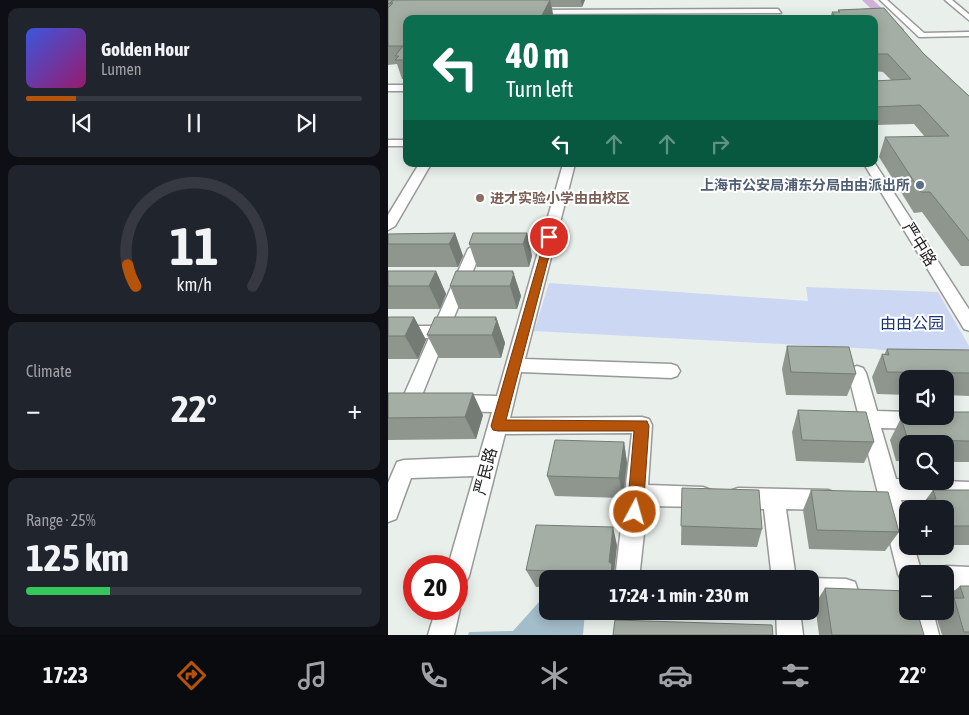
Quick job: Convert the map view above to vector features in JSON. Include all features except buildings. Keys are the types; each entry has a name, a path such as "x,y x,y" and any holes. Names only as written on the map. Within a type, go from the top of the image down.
{"street":[{"path":"772,0 780,15"},
{"path":"883,0 922,35 970,34"},
{"path":"948,0 970,19"},
{"path":"526,12 564,15 586,8 778,11"},
{"path":"388,88 403,88"},
{"path":"388,143 403,142"},
{"path":"388,226 423,167"},
{"name":"严民路","path":"463,555 568,167"},
{"name":"严中路","path":"872,167 970,325"},
{"path":"456,249 493,249"},
{"path":"424,404 440,332 475,249"},
{"path":"441,287 478,287"},
{"path":"388,332 467,332"},
{"path":"514,365 671,370"},
{"path":"388,404 504,404"},
{"path":"863,422 899,422"},
{"path":"498,426 642,426 637,495 774,499 875,497 970,492"},
{"path":"388,511 404,468 487,466"},
{"path":"774,499 783,570"},
{"path":"954,578 970,579"},
{"path":"819,590 869,592"},
{"path":"441,635 445,620"},
{"path":"789,620 790,635"},
{"path":"922,620 926,635"}],"lane":[{"path":"857,373 875,497 899,568"},
{"path":"628,570 637,495"}],"shaded area":[{"path":"539,602 539,620 584,620 583,635 468,635 469,632 513,631"}],"green space":[{"name":"由由公园","path":"549,283 808,301 806,287 938,292 969,346 969,364 875,349 534,331"}],"waterway":[{"path":"867,0 900,31"}],"place":[{"name":"上海市公安局浦东分局由由派出所","path":"920,185"},
{"name":"进才实验小学由由校区","path":"480,198"}],"route":[{"path":"549,237 498,426 642,426 635,512"}]}
